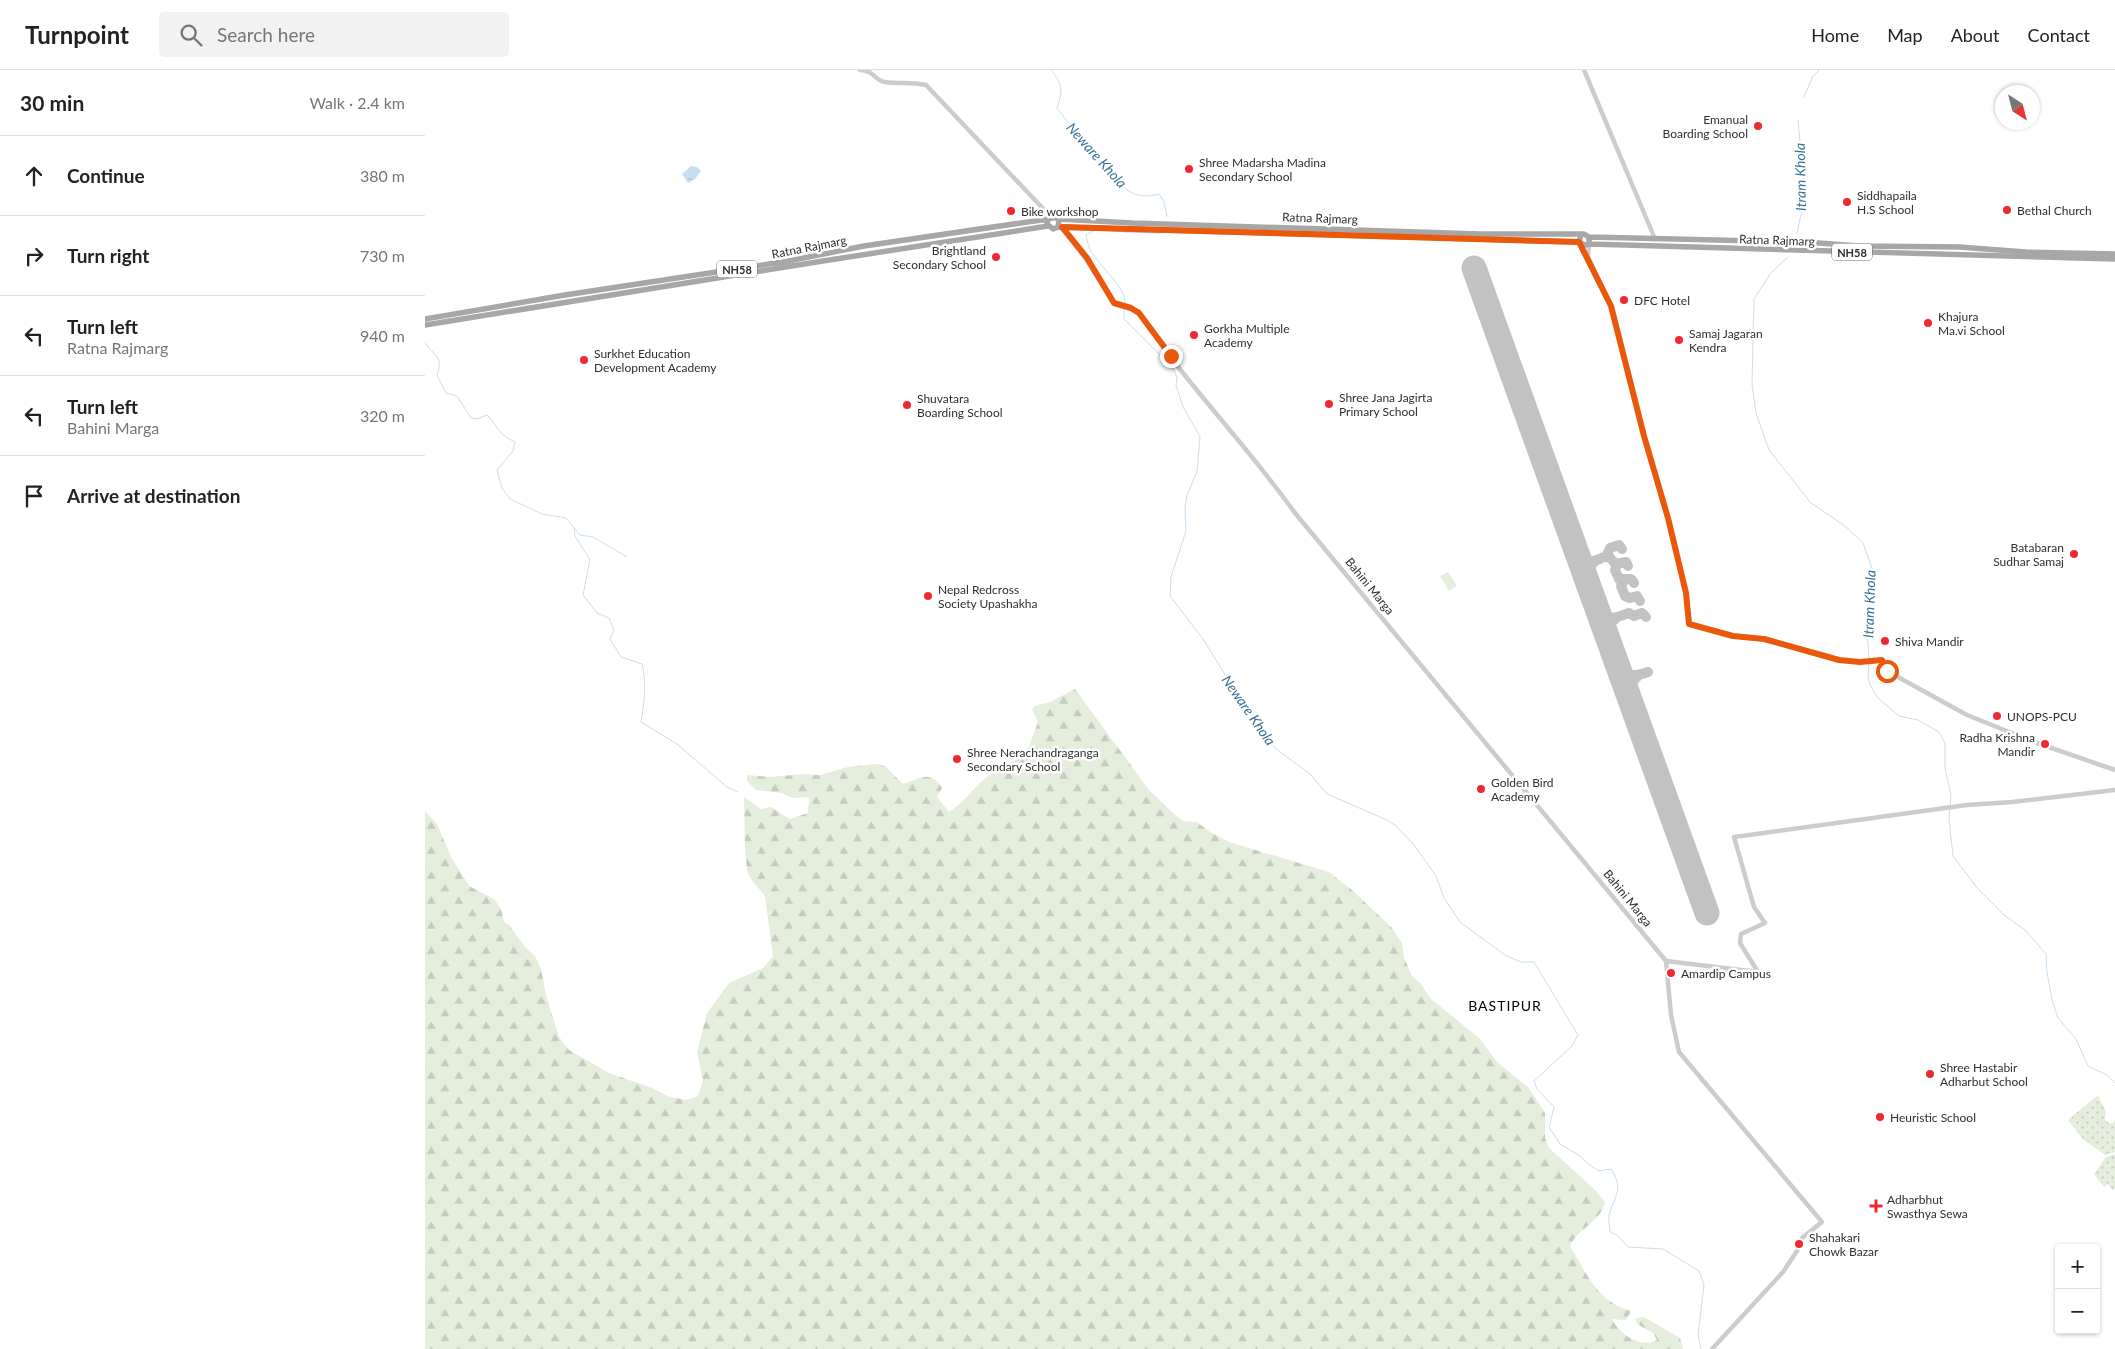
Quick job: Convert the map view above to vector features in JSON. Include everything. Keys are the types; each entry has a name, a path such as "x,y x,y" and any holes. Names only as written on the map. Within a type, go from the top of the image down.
{"main road":[{"name":"Ratna Rajmarg","path":"425,319 565,295 779,263 864,246 1050,218 1132,223 1581,240 1585,245 1589,240 1655,237 2115,254"},
{"path":"1049,226 1050,218"},
{"path":"1058,219 1060,227"},
{"name":"Ratna Rajmarg","path":"425,325 823,260 1049,226 1053,229 1060,227 1581,240"},
{"name":"Ratna Rajmarg","path":"1581,240 1584,234 1589,240 1654,246 2115,259"},
{"path":"1770,250 1771,241"},
{"path":"1819,251 1820,243"}],"street":[{"path":"860,70 868,70 883,82 915,82 926,85 1050,218"},
{"path":"1584,70 1655,237 1654,246"},
{"name":"Bahini Marga","path":"1060,227 1087,258 1114,303 1127,306 1139,313 1197,392 1277,488 1295,513 1368,598 1666,960"},
{"path":"1581,240 1583,252 1611,306 1644,436 1668,518 1686,593 1689,624 1719,633 1764,639 1839,660 1860,662 1882,660 1887,671 1967,715 2115,770"},
{"path":"1587,257 1589,240"},
{"path":"1712,1349 1783,1272 1797,1251 1802,1238 1822,1222 1679,1052 1671,1015 1666,960 1758,972 1740,944 1740,939 1741,934 1765,923 1754,907 1734,837 1944,808 2115,790"}],"green space":[{"path":"1448,572 1457,586 1449,591 1440,576"},
{"path":"1075,689 1149,790 1183,821 1197,822 1210,832 1229,842 1329,872 1352,890 1392,928 1402,943 1404,958 1412,976 1421,984 1430,998 1479,1038 1498,1063 1528,1087 1545,1113 1545,1138 1549,1148 1594,1189 1605,1202 1599,1215 1578,1234 1570,1246 1588,1277 1601,1294 1619,1307 1631,1311 1626,1320 1612,1319 1615,1325 1625,1335 1638,1341 1644,1343 1657,1340 1653,1333 1637,1324 1635,1318 1644,1317 1680,1338 1683,1349 425,1349 425,811 437,824 451,857 469,886 494,899 501,909 504,922 509,925 525,947 535,956 541,969 546,995 559,1037 569,1050 609,1073 652,1088 670,1097 687,1100 698,1096 703,1081 697,1052 707,1013 729,983 763,968 773,956 765,896 747,871 744,797 761,809 771,807 790,819 808,813 809,797 793,798 782,793 756,790 747,781 747,775 771,777 803,774 820,775 848,767 876,764 885,766 903,784 924,777 929,777 938,782 942,788 937,797 949,812 994,772 1007,764 1025,757 1038,722 1032,709 1035,706 1050,702"},
{"path":"2098,1095 2106,1112 2105,1120 2110,1124 2115,1121 2115,1152 2105,1155 2083,1139 2068,1120"},
{"path":"2115,1154 2115,1189 2112,1190 2108,1184 2104,1187 2094,1174 2106,1157"}],"water":[{"path":"691,166 697,167 701,171 695,179 688,183 682,174"}],"waterway":[{"name":"Neware Khola","path":"1051,70 1061,88 1057,108 1120,185 1137,195 1159,194 1164,202 1167,216"},
{"name":"Itram Khola","path":"1804,97 1813,76 1819,70"},
{"name":"Itram Khola","path":"1797,233 1803,205 1803,175 1798,120"},
{"name":"Neware Khola","path":"1093,231 1086,235 1090,249 1122,292 1125,304"},
{"name":"Neware Khola","path":"1122,232 1161,233"},
{"name":"Itram Khola","path":"1788,257 1771,273 1754,299 1752,384 1756,413 1769,450 1811,503 1845,526 1863,543 1873,571 1866,616 1869,659"},
{"name":"Neware Khola","path":"1124,308 1124,319 1172,367 1177,377 1176,385 1183,407 1200,436 1197,472 1187,495 1185,507 1186,531 1171,577 1170,596 1203,639 1242,702 1275,748 1310,774 1327,794 1387,820 1396,826 1414,845 1436,876 1444,898 1460,922 1505,955 1521,962 1534,962 1578,1035 1572,1046 1534,1081 1537,1089 1554,1107 1549,1127 1560,1144 1580,1156 1591,1166 1599,1171 1611,1169 1618,1187 1609,1215 1610,1232 1617,1235 1628,1247 1663,1249 1699,1271 1704,1285 1698,1335 1701,1349"},
{"path":"425,343 439,360 437,375 446,393 457,396 471,418 477,419 487,415 501,433 515,442 513,451 497,470 502,488 510,499 542,514 566,518 580,535 593,537 627,557"},
{"path":"574,529 575,536 590,560 583,595 597,613 609,618 614,630 610,639 621,657 642,664 645,686 641,722 677,744 727,787 738,792"},
{"name":"Itram Khola","path":"1869,663 1868,678 1878,698 1899,716 1918,720 1939,732 1945,743 1945,768 1951,795 1949,819 1953,856 1978,889 2004,915 2025,930 2046,954 2052,1000 2058,1018 2076,1039 2088,1066 2107,1075 2115,1083"}],"taxiway":[{"path":"1606,557 1610,548 1619,545 1622,549"},
{"path":"1577,553 1588,561 1607,557 1616,564 1626,562 1628,566"},
{"path":"1586,579 1587,570 1595,561"},
{"path":"1617,564 1615,570 1619,579 1631,579 1634,583"},
{"path":"1624,581 1621,586 1625,596 1630,598 1637,596 1640,601"},
{"path":"1597,609 1604,616 1611,618 1629,613 1634,616 1642,613 1646,617"},
{"path":"1607,638 1609,625 1616,618"},
{"path":"1618,666 1631,675 1648,672"},
{"path":"1627,693 1631,683 1638,676"}],"runway":[{"path":"1474,268 1707,913"}],"place":[{"name":"Emanual Boarding School","path":"1758,126"},
{"name":"Shree Madarsha Madina Secondary School","path":"1189,169"},
{"name":"Siddhapaila H.S School","path":"1847,202"},
{"name":"Bethal Church","path":"2007,210"},
{"name":"Bike workshop","path":"1011,211"},
{"name":"Brightland Secondary School","path":"996,257"},
{"name":"DFC Hotel","path":"1624,300"},
{"name":"Khajura Ma.vi School","path":"1928,323"},
{"name":"Gorkha Multiple Academy","path":"1194,335"},
{"name":"Samaj Jagaran Kendra","path":"1679,340"},
{"name":"Surkhet Education Development Academy","path":"584,360"},
{"name":"Shree Jana Jagirta Primary School","path":"1329,404"},
{"name":"Shuvatara Boarding School","path":"907,405"},
{"name":"Batabaran Sudhar Samaj","path":"2074,554"},
{"name":"Nepal Redcross Society Upashakha","path":"928,596"},
{"name":"Shiva Mandir","path":"1885,641"},
{"name":"UNOPS-PCU","path":"1997,716"},
{"name":"Radha Krishna Mandir","path":"2045,744"},
{"name":"Shree Nerachandraganga Secondary School","path":"957,759"},
{"name":"Golden Bird Academy","path":"1481,789"},
{"name":"Amardip Campus","path":"1671,973"},
{"name":"Shree Hastabir Adharbut School","path":"1930,1074"},
{"name":"Heuristic School","path":"1880,1117"},
{"name":"Adharbhut Swasthya Sewa","path":"1876,1206"},
{"name":"Shahakari Chowk Bazar","path":"1799,1244"}],"district":[{"name":"BASTIPUR","path":"1505,1005"}],"route":[{"path":"1171,356 1139,313 1127,306 1114,303 1087,258 1062,227 1579,242 1611,306 1621,352 1631,380 1644,436 1668,518 1686,593 1689,624 1733,636 1764,639 1839,660 1874,662 1882,660 1887,671"}]}
